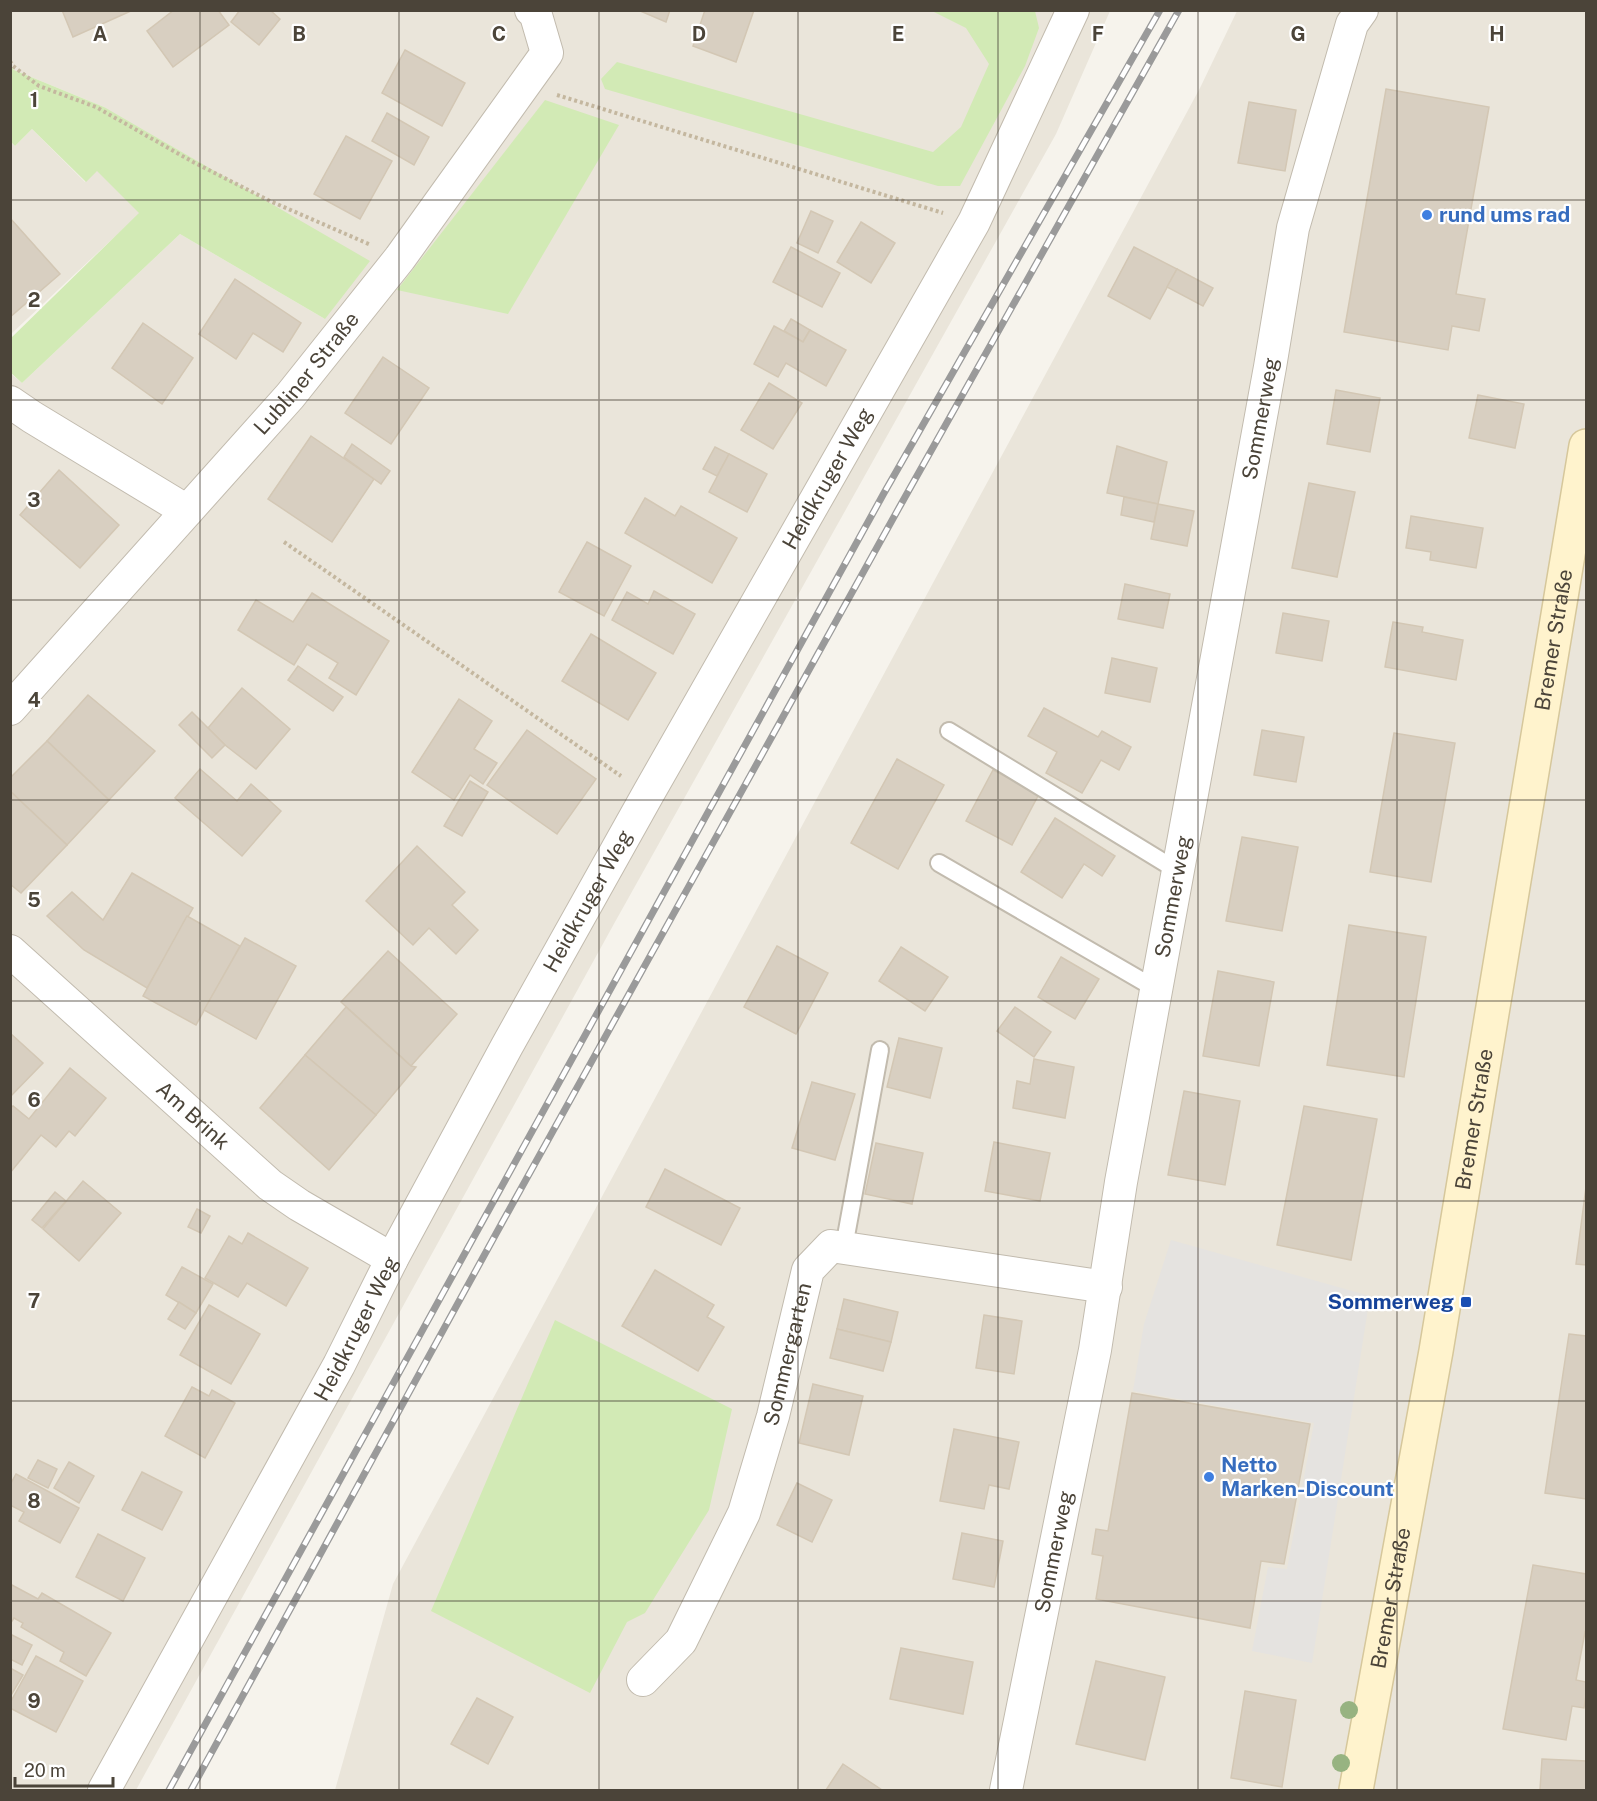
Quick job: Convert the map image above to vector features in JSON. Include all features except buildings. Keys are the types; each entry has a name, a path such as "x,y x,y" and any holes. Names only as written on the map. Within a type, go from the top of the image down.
{"main road":[{"name":"Bremer Straße","path":"1356,1791 1436,1351 1587,446"}],"street":[{"name":"Lubliner Straße","path":"10,709 290,396 400,258 547,53 535,12 531,10"},
{"name":"Heidkruger Weg","path":"104,1791 339,1365 392,1259 507,1046 974,222 1072,10"},
{"name":"Sommerweg","path":"1006,1791 1095,1350 1121,1182 1270,367 1293,228 1352,24 1362,10"},
{"path":"10,402 187,511"},
{"name":"Am Brink","path":"10,951 270,1185 299,1205 392,1259"},
{"name":"Sommergarten","path":"643,1680 681,1641 744,1513 773,1416 808,1270 831,1246 844,1247"},
{"path":"844,1247 1106,1287"}],"lane":[{"path":"949,731 1178,871"},
{"path":"939,863 1156,989"},
{"path":"844,1247 880,1050"}],"path":[{"path":"10,61 13,66 39,86 96,107 193,162 270,201 400,258"},
{"path":"525,85 974,222"},
{"path":"284,542 648,794"}],"shaded area":[{"path":"11,11 1110,11 1056,134 615,922 136,1790 11,1790 10,373 22,383 180,234 325,319 104,107 14,70 11,64"},
{"path":"1237,11 1586,11 1586,1790 335,1790 393,1584 1200,88"},
{"path":"32,129 85,182 97,170 140,213 11,334 11,142 15,146"},
{"path":"1171,1240 1370,1296 1312,1663 1252,1651 1268,1567 1287,1569 1314,1423 1133,1391 1144,1324"}],"green space":[{"path":"932,11 1035,11 1039,28 1025,66 960,186 938,186 605,89 601,79 617,62 933,152 961,127 989,64 966,28"},
{"path":"10,64 14,70 104,107 370,261 325,319 180,234 22,383 11,373 11,338 139,213 97,171 86,182 32,129 15,146 11,142"},
{"path":"545,100 619,125 508,314 397,290"},
{"path":"555,1320 732,1409 709,1510 645,1613 627,1622 590,1693 431,1611"}],"railway":[{"path":"169,1790 884,493 1160,10"},
{"path":"191,1790 503,1221 900,506 1179,10"}],"place":[{"name":"rund ums rad","path":"1427,215"},
{"name":"Sommerweg","path":"1466,1302"},
{"name":"Netto Marken-Discount","path":"1209,1477"}]}
